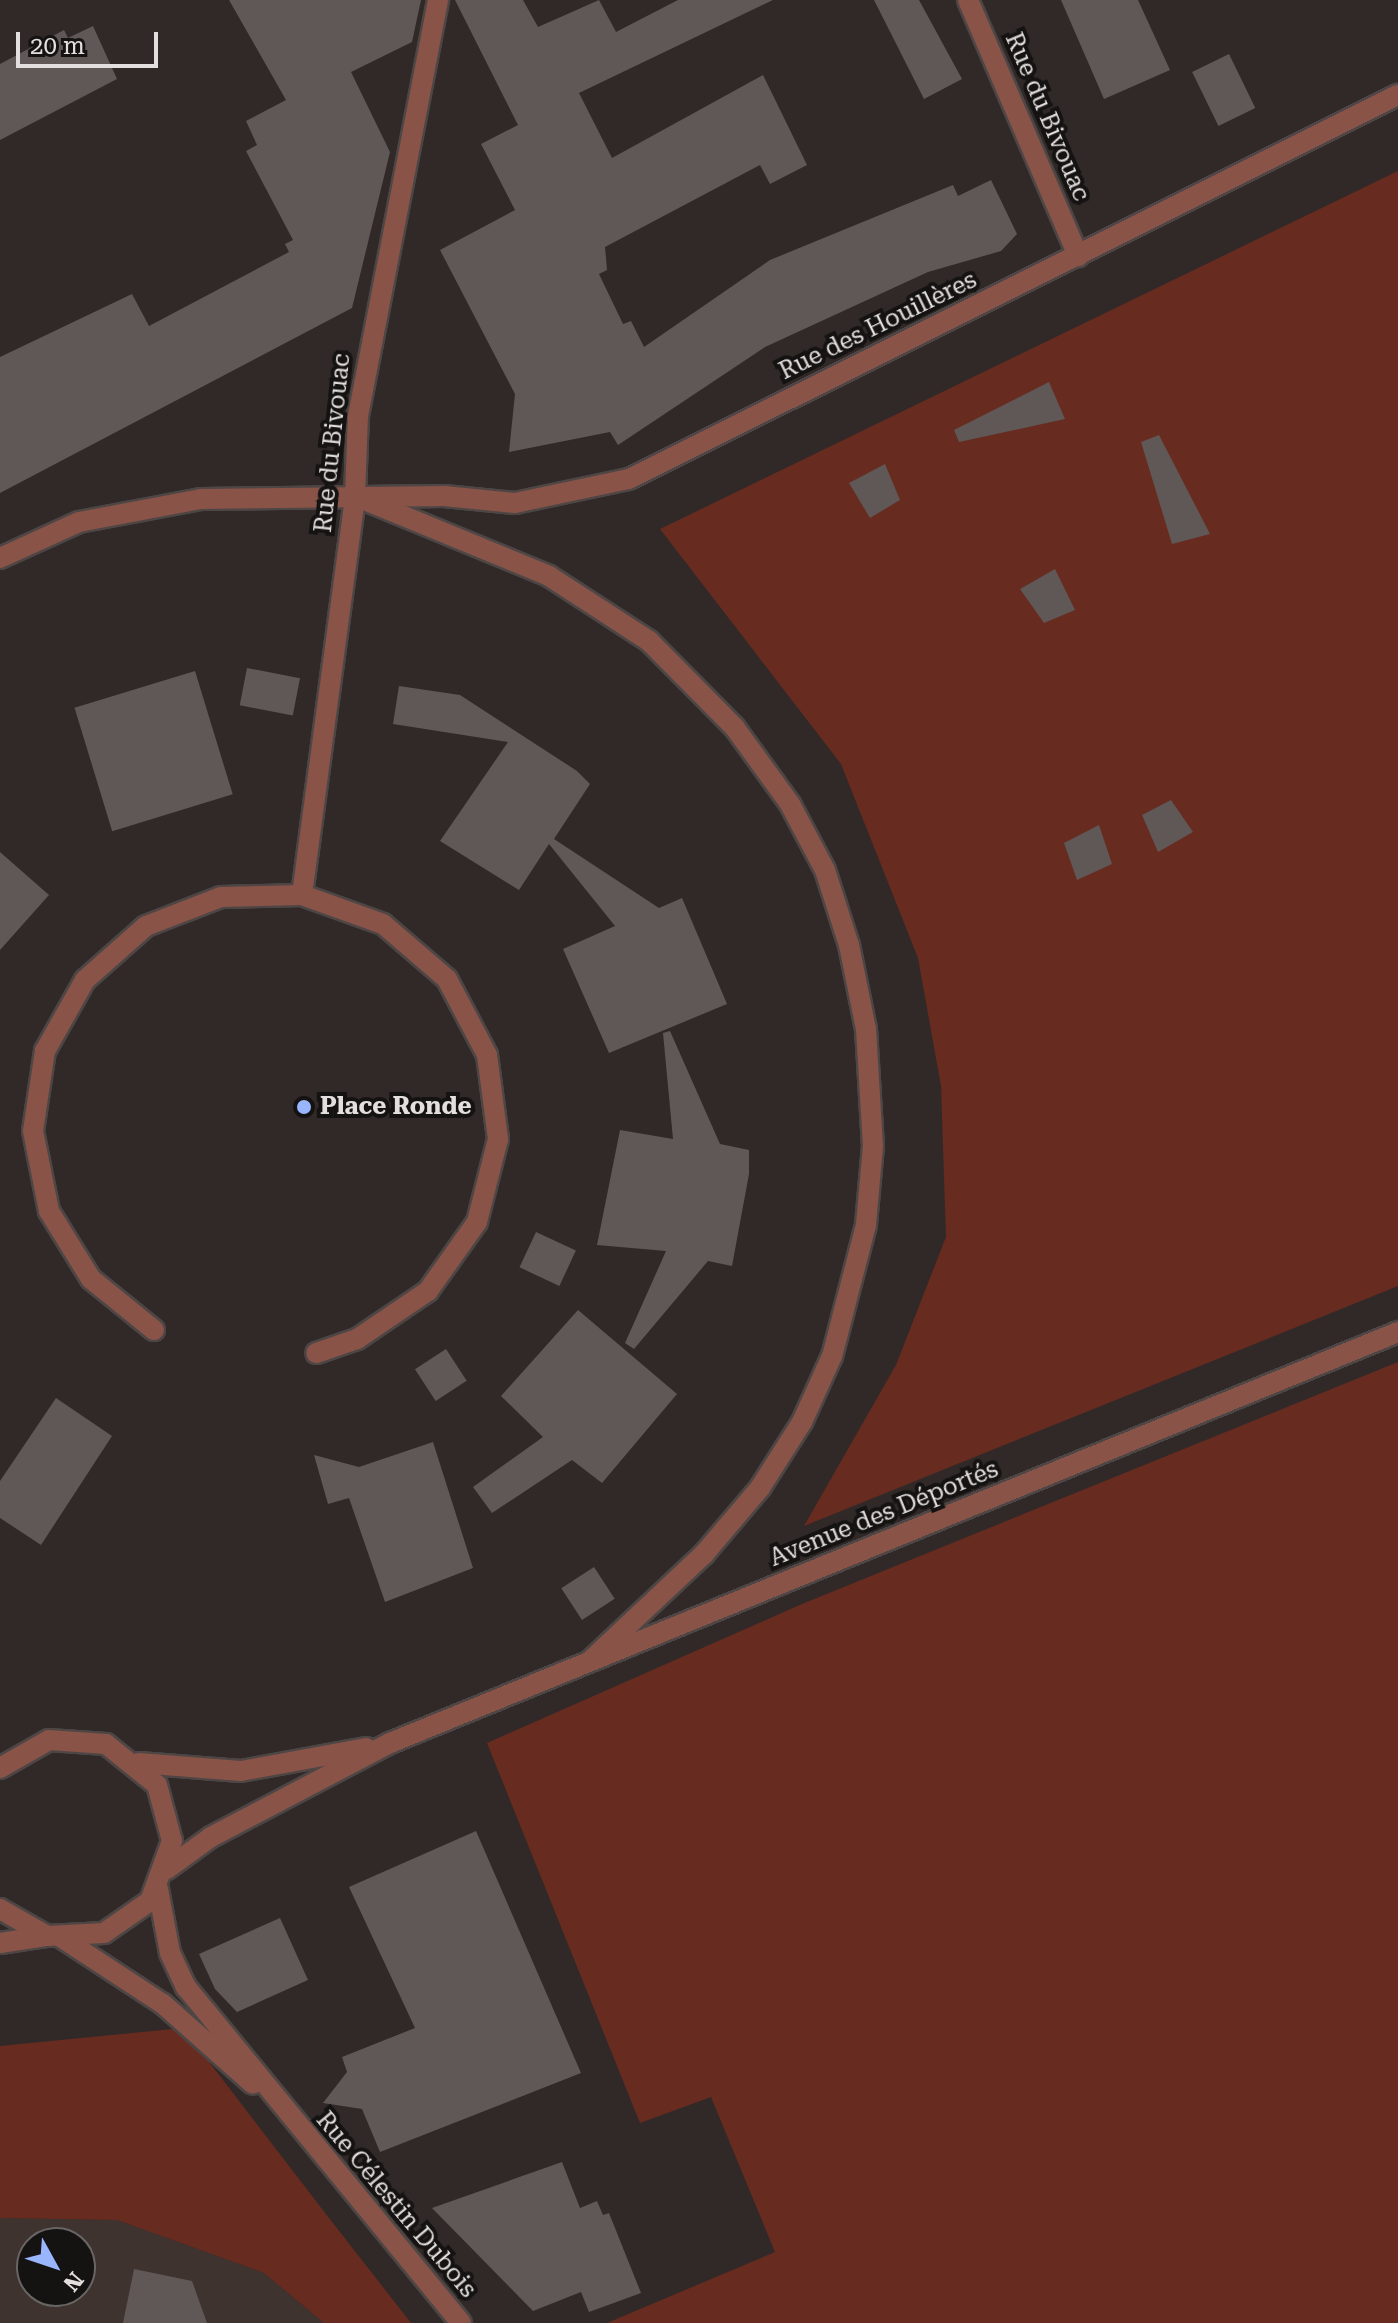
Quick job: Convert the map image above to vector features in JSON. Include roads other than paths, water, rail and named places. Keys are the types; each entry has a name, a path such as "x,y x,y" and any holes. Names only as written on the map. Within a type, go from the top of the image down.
{"street":[{"name":"Rue du Bivouac","path":"302,895 355,496 370,340 438,0"},
{"name":"Rue du Bivouac","path":"968,0 1078,256"},
{"name":"Rue des Houillères","path":"0,558 127,509 355,496 515,503 629,479 1398,95"},
{"path":"355,496 582,594 649,641 704,693 790,804 813,846 839,909 866,1029 874,1106 866,1225 845,1317 817,1392 783,1455 731,1523 587,1664"},
{"path":"154,1330 91,1279 49,1211 33,1131 45,1051 85,980 146,926 221,897 302,895 383,924 447,979 487,1055 497,1110 491,1181 456,1259 395,1319 316,1353"},
{"name":"Avenue des Déportés","path":"167,1869 211,1837 390,1743 1398,1332"},
{"name":"Avenue des Déportés","path":"4,1760 49,1740 78,1738 139,1763 251,1771 390,1743"},
{"path":"0,1943 117,1928 158,1889 167,1869 169,1812 139,1763"},
{"name":"Rue Célestin Dubois","path":"158,1889 178,1973 291,2120 461,2323"},
{"name":"Rue Célestin Dubois","path":"0,1909 54,1937 163,2004 291,2120"}],"place":[{"name":"Place Ronde","path":"304,1107"}]}
